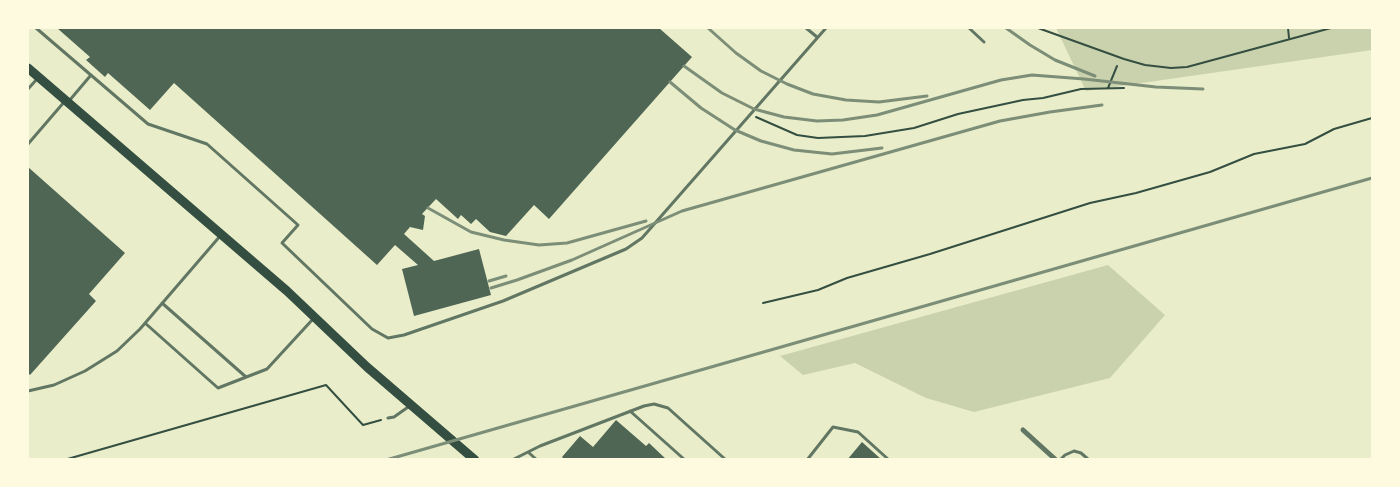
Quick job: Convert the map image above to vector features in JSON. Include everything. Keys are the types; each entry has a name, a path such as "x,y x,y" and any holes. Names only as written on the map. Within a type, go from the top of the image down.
{"main road":[{"path":"28,68 287,291 367,367 475,460"}],"street":[{"path":"1023,430 1058,460"}],"lane":[{"path":"36,28 148,124 207,144 214,150 298,225 282,243 372,329 388,338 404,335 503,301 626,249 642,238 826,28"},
{"path":"806,28 817,38"},
{"path":"968,28 984,42"},
{"path":"28,144 91,75"},
{"path":"28,89 38,78"},
{"path":"28,392 85,371 117,351 145,322 221,234"},
{"path":"162,302 246,377"},
{"path":"145,322 218,388 267,369 315,317"},
{"path":"388,418 394,417 411,404"},
{"path":"512,460 630,411 654,404 668,408 726,460"},
{"path":"630,411 685,460"},
{"path":"806,460 833,427 858,432 889,460"},
{"path":"1058,460 1074,451 1081,453 1089,460"},
{"path":"528,452 537,460"}],"path":[{"path":"1038,28 1124,59 1152,66 1171,68 1187,67 1331,28"},
{"path":"1288,28 1289,38"},
{"path":"1108,88 1118,66"},
{"path":"750,113 760,120 797,134 818,138 866,136 914,128 994,105 1043,98 1081,89 1124,88"},
{"path":"763,303 818,290 847,278 930,254 1090,203 1136,194 1210,172 1254,154 1305,144 1334,129 1372,118"},
{"path":"64,460 326,385 363,425 388,418"}],"green space":[{"path":"1056,28 1372,28 1372,50 1086,91"},
{"path":"1108,265 1165,315 1110,378 974,412 926,398 855,363 803,375 780,356"}],"building":[{"path":"57,28 659,28 692,57 549,219 534,205 506,236 490,232 476,219 471,224 461,215 458,219 436,199 422,214 425,216 423,230 410,227 404,234 434,261 479,249 491,295 414,316 402,269 418,265 395,245 377,265 174,83 150,110 108,73 105,77 86,60 90,57"},
{"path":"28,167 125,253 89,294 96,301 30,375 28,373"},
{"path":"616,420 646,446 649,443 667,460 565,460 562,457 580,436 593,447"},
{"path":"862,442 882,460 847,460"}],"railway":[{"path":"708,28 736,53 761,71 813,94 846,100 879,102 927,96"},
{"path":"1006,28 1055,60 1095,76"},
{"path":"684,66 722,93 754,109 784,117 817,121 843,120 877,115 1001,80 1032,75 1156,87 1203,89"},
{"path":"670,82 701,108 735,130 761,141 794,150 832,154 882,148"},
{"path":"491,288 572,260 682,211 1000,121 1102,105"},
{"path":"386,460 1372,178"},
{"path":"428,208 471,232 504,240 539,245 567,243 646,221"},
{"path":"489,281 506,276"}]}
